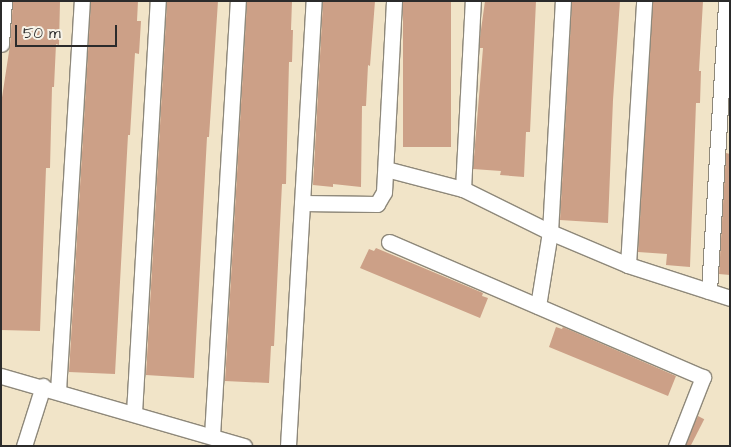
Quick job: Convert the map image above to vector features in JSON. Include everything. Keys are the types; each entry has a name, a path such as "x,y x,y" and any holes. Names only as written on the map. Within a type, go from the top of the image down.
{"street":[{"path":"1,44 4,1"},
{"path":"58,391 82,1"},
{"path":"134,413 158,1"},
{"path":"212,436 238,1"},
{"path":"288,446 314,1"},
{"path":"302,203 377,204 384,192 394,1"},
{"path":"463,189 474,1"},
{"path":"538,306 550,232 563,1"},
{"path":"628,265 644,1"},
{"path":"709,291 726,1"},
{"path":"386,169 463,189 550,232 628,265 730,298"},
{"path":"389,242 703,376 676,446"},
{"path":"1,376 43,386 244,446"},
{"path":"24,446 43,386"}],"building":[{"path":"13,1 60,1 59,45 56,44 54,87 52,87 50,168 46,168 40,331 1,330 1,104 10,45"},
{"path":"91,1 138,1 137,21 141,21 139,54 135,53 130,135 128,135 115,374 69,372"},
{"path":"167,1 218,1 209,137 207,137 194,378 146,375"},
{"path":"247,1 292,1 292,62 289,62 286,184 282,184 274,346 271,346 269,383 225,381"},
{"path":"323,1 375,1 370,66 368,65 366,106 362,106 361,187 333,184 333,187 313,185"},
{"path":"403,1 451,1 451,147 403,147"},
{"path":"485,1 536,1 530,132 526,132 524,177 500,175 501,171 473,169 483,48 480,48 480,37"},
{"path":"572,1 620,1 613,100 608,223 560,220"},
{"path":"653,1 703,1 699,71 701,71 700,103 696,103 690,267 666,265 667,254 638,252"},
{"path":"726,153 730,154 730,275 719,274"},
{"path":"376,248 483,293 482,296 488,298 480,318 360,268 369,249 374,251"},
{"path":"556,327 562,329 563,327 676,376 668,396 549,347"},
{"path":"698,416 704,419 691,446 683,445"}]}
